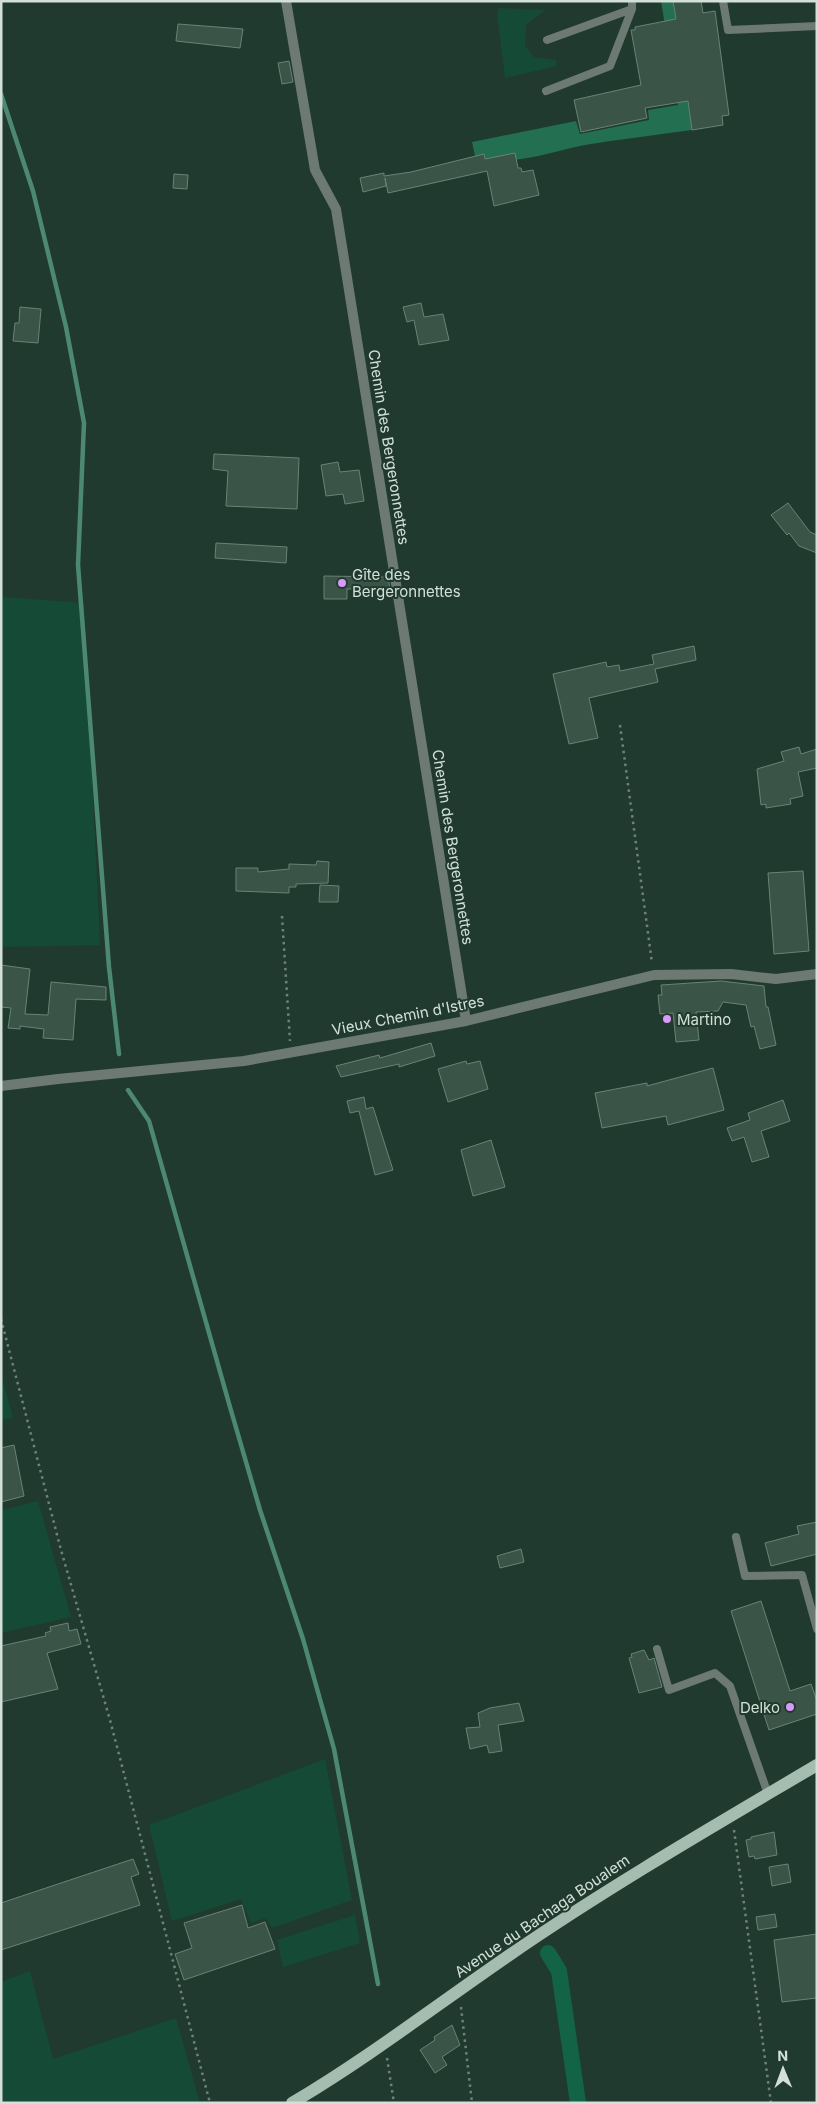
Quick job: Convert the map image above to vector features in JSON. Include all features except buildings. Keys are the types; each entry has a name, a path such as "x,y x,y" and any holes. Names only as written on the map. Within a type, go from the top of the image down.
{"main road":[{"name":"Avenue du Bachaga Boualem","path":"292,2103 385,2042 584,1905 681,1844 817,1765"}],"street":[{"name":"Chemin des Bergeronnettes","path":"286,1 315,170 336,209 466,1021"},
{"name":"Vieux Chemin d'Istres","path":"1,1086 244,1061 466,1021 654,975 731,974 776,979 817,974"}],"lane":[{"path":"723,1 728,30 817,26"},
{"path":"547,40 632,5"},
{"path":"546,91 610,66 632,5"},
{"path":"736,1537 745,1576 802,1575 817,1629"},
{"path":"656,1648 669,1690 715,1673 730,1686 768,1794"}],"path":[{"path":"620,725 654,975"},
{"path":"282,916 291,1052"},
{"path":"1,1319 61,1550 110,1720 210,2103"},
{"path":"732,1816 771,2103"},
{"path":"460,1990 472,2103"},
{"path":"385,2042 394,2103"}],"green space":[{"path":"661,1 673,1 692,130 585,145 516,160 489,159 475,156 472,142 576,121 580,134 649,120 648,110 678,105"},
{"path":"499,8 545,10 526,25 525,46 534,57 556,60 557,66 505,78 497,13"},
{"path":"1,597 84,603 100,945 1,947"},
{"path":"1,1374 13,1418 1,1420"},
{"path":"38,1501 71,1617 1,1633 1,1510"},
{"path":"325,1759 352,1900 272,1928 266,1918 251,1923 241,1899 172,1921 149,1825"},
{"path":"355,1915 360,1943 283,1967 277,1940"},
{"path":"30,1971 53,2059 176,2018 200,2103 1,2103 1,1982"}],"waterway":[{"path":"1,94 33,191 66,327 84,423 78,565 109,967 119,1054"},
{"path":"128,1090 149,1121 260,1510 303,1639 334,1749 378,1984"},
{"path":"548,1953 559,1971 578,2103"}],"place":[{"name":"Gîte des Bergeronnettes","path":"342,583"},
{"name":"Martino","path":"667,1019"},
{"name":"Delko","path":"790,1707"}]}
